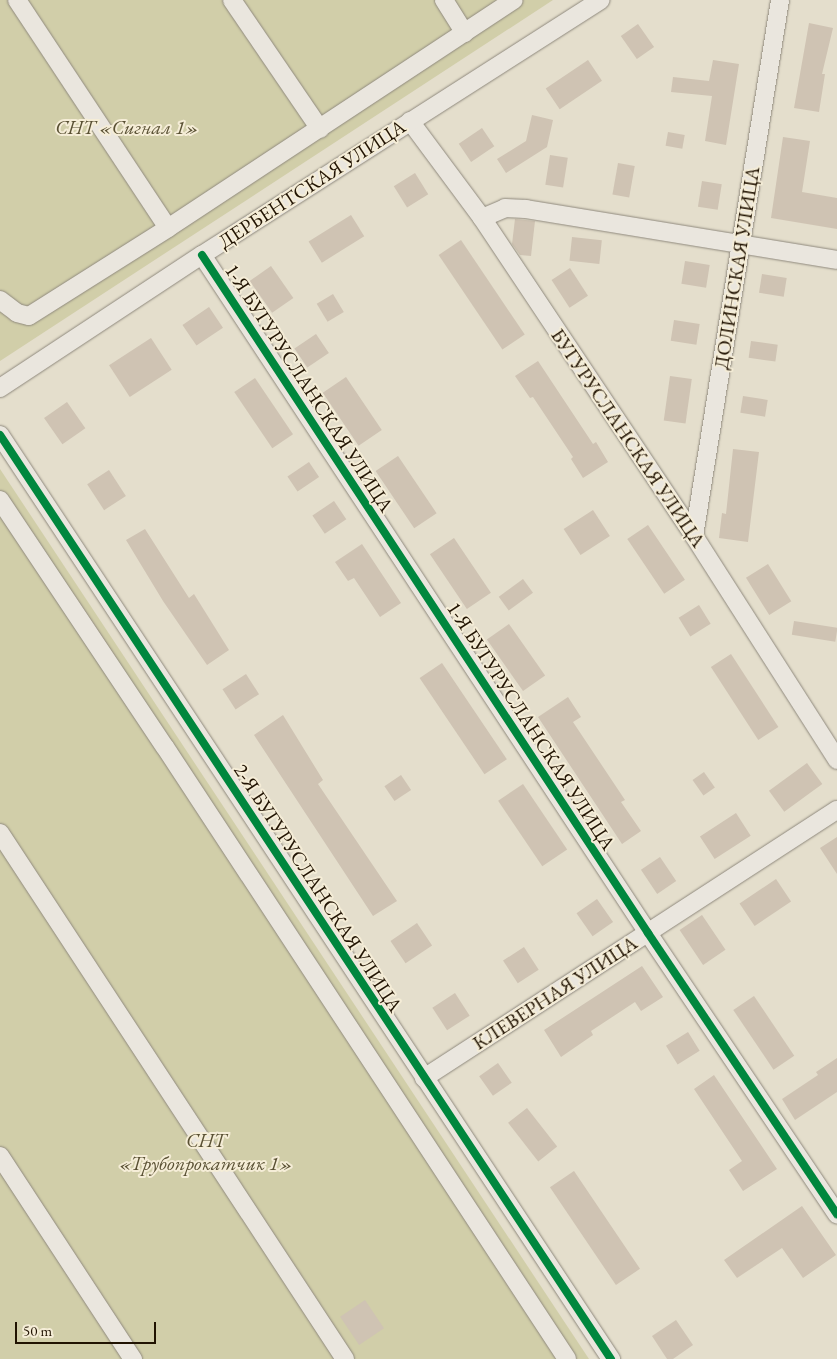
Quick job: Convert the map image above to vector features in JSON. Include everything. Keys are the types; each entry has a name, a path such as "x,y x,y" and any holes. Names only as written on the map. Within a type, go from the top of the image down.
{"street":[{"path":"17,0 168,228"},
{"path":"232,0 320,129"},
{"path":"444,0 465,33"},
{"path":"0,300 17,313 29,316 320,129 514,0"},
{"name":"ДЕРБЕНТСКАЯ УЛИЦА","path":"0,388 202,255 600,0"},
{"name":"ДОЛИНСКАЯ УЛИЦА","path":"694,536 780,0"},
{"name":"БУГУРУСЛАНСКАЯ УЛИЦА","path":"410,121 482,218 694,536 837,760"},
{"path":"482,218 506,208 526,209 837,260"},
{"name":"1-Я БУГУРУСЛАНСКАЯ УЛИЦА","path":"202,255 648,933 837,1214"},
{"name":"2-Я БУГУРУСЛАНСКАЯ УЛИЦА","path":"0,435 611,1359"},
{"path":"0,500 171,755 567,1359"},
{"name":"КЛЕВЕРНАЯ УЛИЦА","path":"424,1078 837,810"},
{"path":"0,833 345,1359"},
{"path":"0,1156 133,1359"}],"green space":[{"name":"СНТ «Сигнал 1»","path":"0,0 553,0 0,361"},
{"name":"СНТ «Трубопрокатчик 1»","path":"0,469 589,1359 0,1359"}],"building":[{"path":"809,23 833,28 822,74 825,74 819,112 794,108"},
{"path":"638,24 654,47 637,59 621,36"},
{"path":"588,60 602,81 560,109 546,89"},
{"path":"713,60 739,64 726,145 705,141 712,96 671,92 673,77 709,81"},
{"path":"532,115 553,120 547,147 506,173 497,159 526,141"},
{"path":"482,128 494,146 471,162 459,144"},
{"path":"668,132 685,135 682,149 666,146"},
{"path":"783,137 810,141 802,192 837,198 837,229 771,218"},
{"path":"550,155 568,158 563,187 545,185"},
{"path":"618,163 635,166 629,197 612,195"},
{"path":"415,173 428,194 407,207 394,186"},
{"path":"702,181 722,184 718,210 698,207"},
{"path":"351,215 364,236 322,263 309,241"},
{"path":"515,219 535,221 531,256 520,255 512,244"},
{"path":"572,237 602,240 599,264 569,261"},
{"path":"461,240 525,335 502,350 439,255"},
{"path":"685,261 710,265 706,288 681,284"},
{"path":"271,266 293,298 272,313 250,281"},
{"path":"570,268 588,296 570,308 552,280"},
{"path":"762,274 787,278 784,297 759,293"},
{"path":"333,294 344,312 328,322 317,304"},
{"path":"209,307 223,328 196,346 182,325"},
{"path":"674,320 700,324 696,345 671,341"},
{"path":"316,334 329,353 307,368 294,349"},
{"path":"151,338 172,370 130,397 109,365"},
{"path":"751,341 778,345 775,362 749,358"},
{"path":"538,361 593,444 596,442 608,462 583,478 571,459 573,457 533,397 530,398 515,376"},
{"path":"670,376 692,379 686,424 664,421"},
{"path":"346,377 382,430 359,446 323,393"},
{"path":"255,378 293,434 272,448 234,392"},
{"path":"743,396 768,400 765,417 740,413"},
{"path":"67,402 85,428 62,444 44,418"},
{"path":"733,449 759,452 748,542 719,538 722,513 726,514"},
{"path":"398,456 437,513 414,528 376,471"},
{"path":"309,462 319,477 298,491 287,477"},
{"path":"109,470 126,496 104,510 87,484"},
{"path":"334,501 346,519 325,534 312,516"},
{"path":"593,510 610,536 581,555 564,529"},
{"path":"648,525 685,580 664,594 627,539"},
{"path":"145,529 189,598 194,594 229,650 207,665 163,601 126,540"},
{"path":"454,538 491,593 467,609 430,554"},
{"path":"362,544 401,603 380,617 354,578 348,581 335,562"},
{"path":"768,564 791,601 769,615 746,578"},
{"path":"523,579 533,593 509,610 499,597"},
{"path":"699,605 711,624 690,636 679,618"},
{"path":"794,621 837,628 835,642 792,635"},
{"path":"509,624 545,676 523,691 487,639"},
{"path":"731,654 778,727 758,740 711,667"},
{"path":"442,663 507,759 484,774 420,678"},
{"path":"246,674 259,694 236,709 223,689"},
{"path":"568,697 581,717 573,722 625,800 621,802 641,831 622,844 538,717"},
{"path":"283,715 323,780 318,784 397,901 373,916 254,735"},
{"path":"807,763 822,784 784,812 769,791"},
{"path":"704,772 715,788 703,796 693,780"},
{"path":"401,775 411,790 394,801 384,786"},
{"path":"523,784 567,849 542,866 498,801"},
{"path":"736,813 751,836 715,859 700,836"},
{"path":"837,837 837,874 820,848"},
{"path":"660,857 676,881 657,894 641,870"},
{"path":"776,879 791,901 755,926 740,904"},
{"path":"597,899 613,922 593,936 577,913"},
{"path":"702,915 725,950 703,965 680,930"},
{"path":"417,923 432,945 406,963 390,941"},
{"path":"524,947 539,970 518,983 503,961"},
{"path":"642,966 663,997 641,1011 635,1002 591,1031 593,1035 561,1057 544,1030"},
{"path":"455,993 470,1016 447,1030 432,1008"},
{"path":"754,996 794,1056 774,1070 733,1010"},
{"path":"688,1032 700,1051 678,1064 666,1046"},
{"path":"837,1058 837,1092 795,1120 782,1099 818,1075 816,1072"},
{"path":"498,1063 512,1083 493,1096 479,1076"},
{"path":"714,1075 777,1169 743,1191 729,1170 742,1161 694,1089"},
{"path":"527,1108 557,1147 538,1161 508,1123"},
{"path":"574,1171 640,1269 616,1285 550,1187"},
{"path":"802,1206 836,1255 803,1278 782,1248 737,1278 724,1260"},
{"path":"365,1300 384,1328 359,1345 340,1317"},
{"path":"676,1320 693,1345 673,1359 667,1359 652,1336"}],"cycle path":[{"path":"202,255 648,933 837,1214"},
{"path":"0,435 611,1359"}]}
